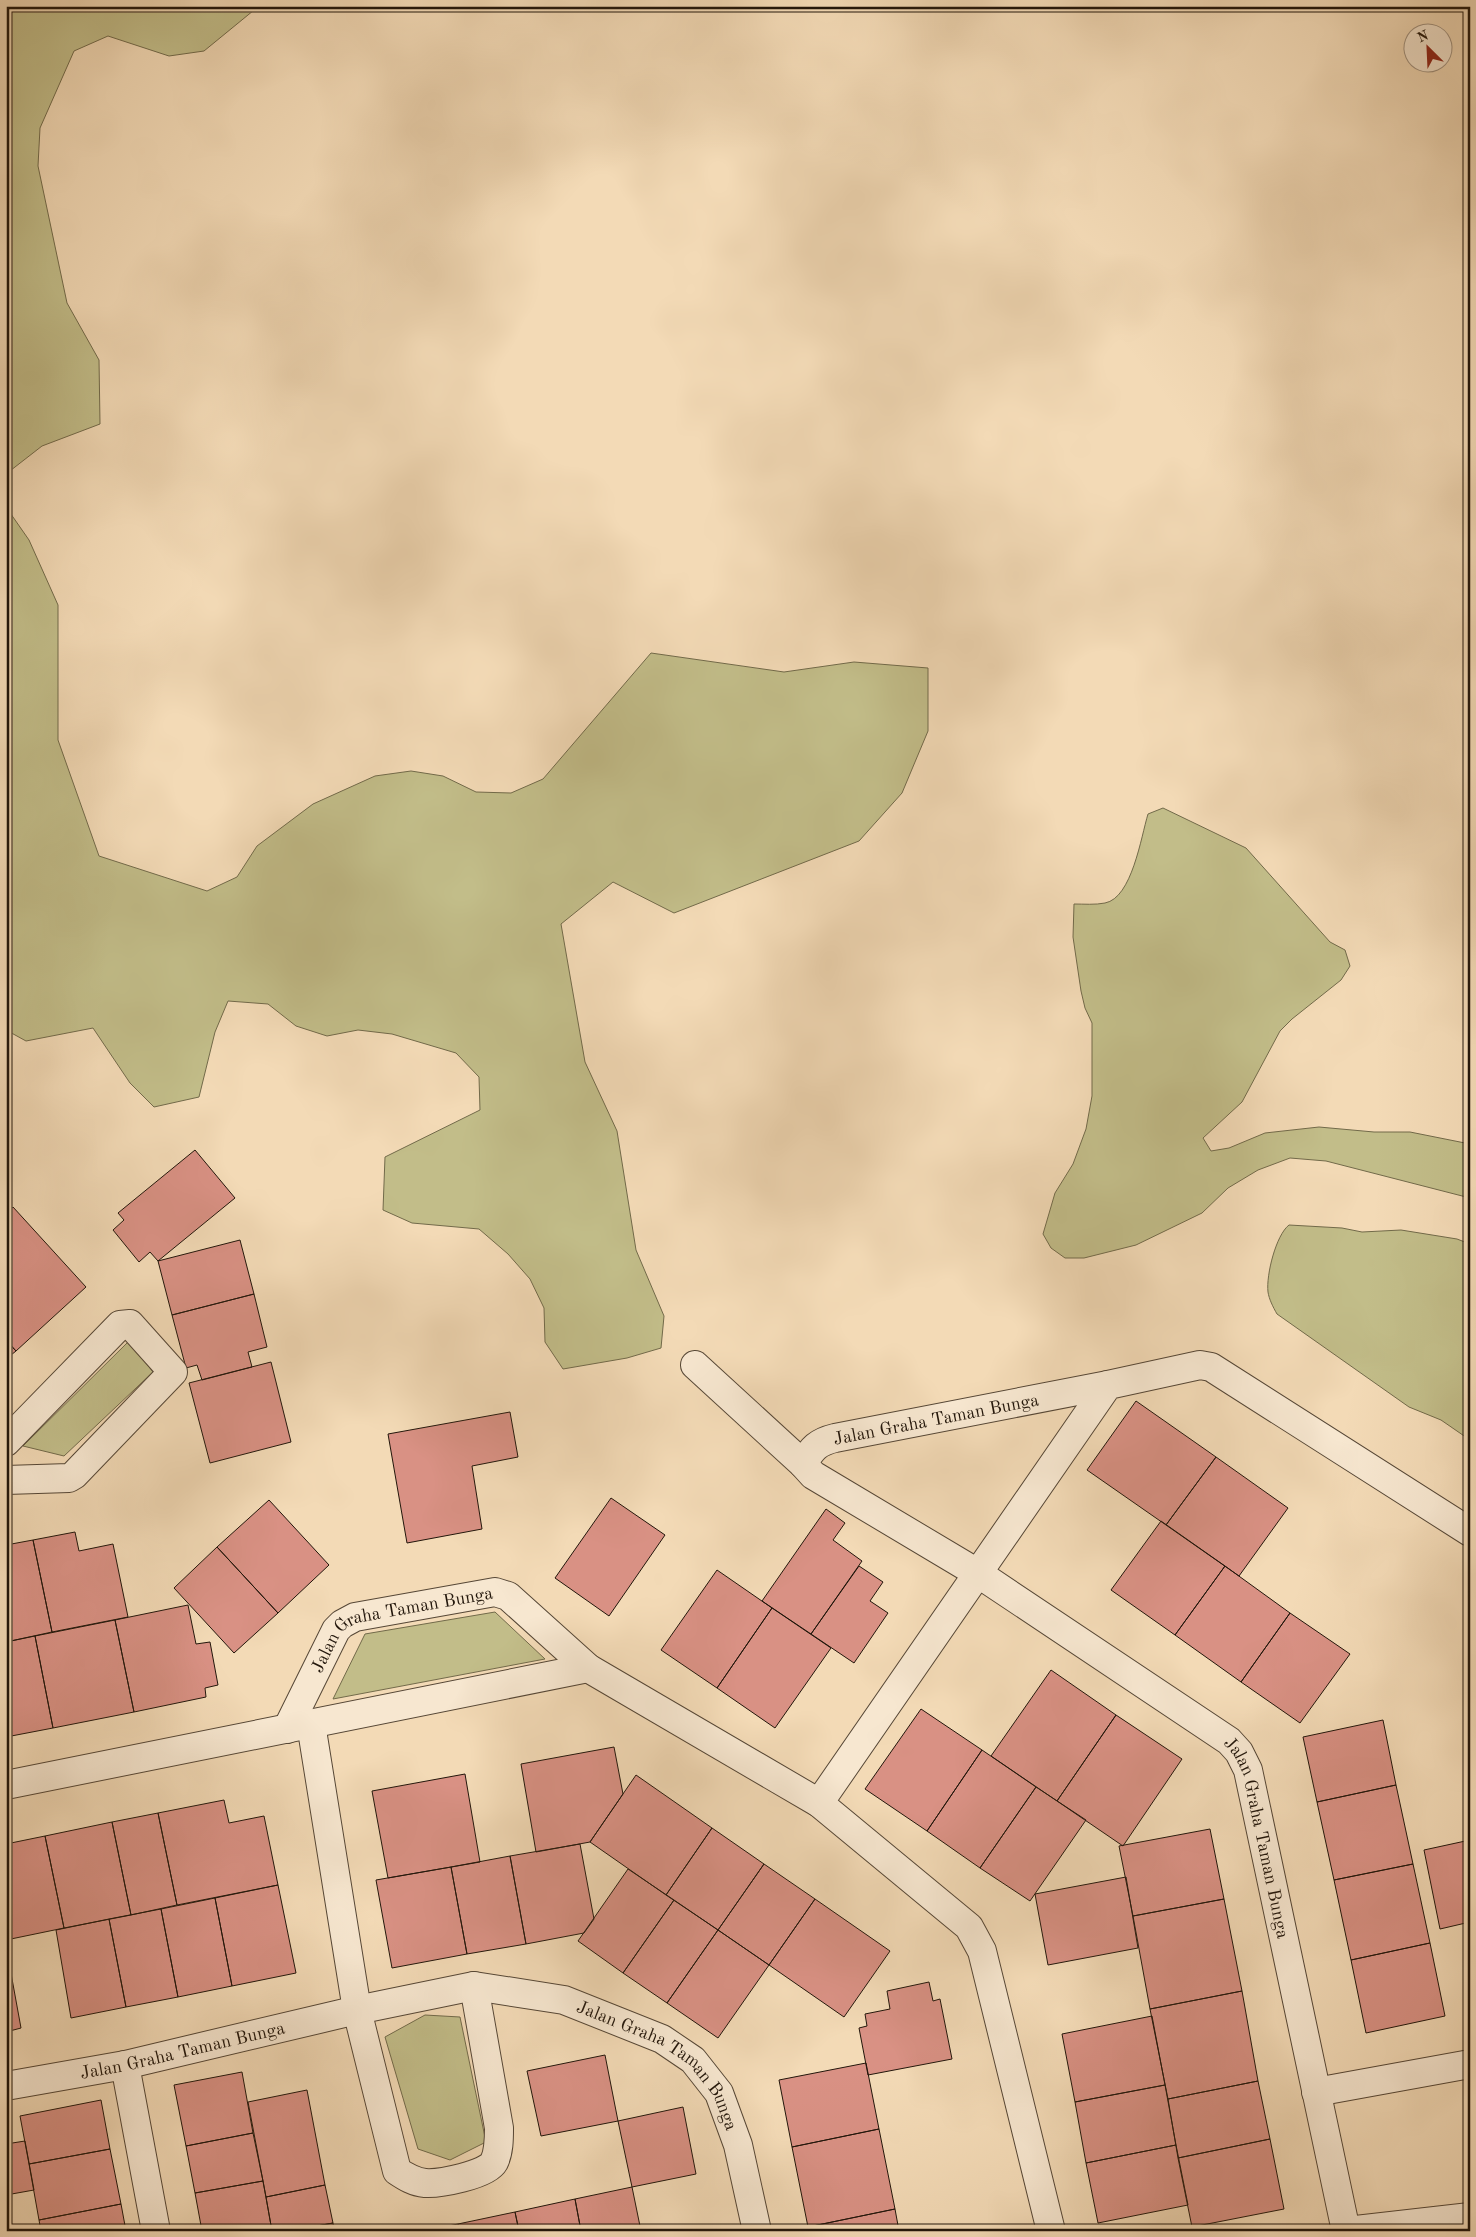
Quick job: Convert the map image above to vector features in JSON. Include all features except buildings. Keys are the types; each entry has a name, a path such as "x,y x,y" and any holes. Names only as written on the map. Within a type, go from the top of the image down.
{"street":[{"path":"6,1442 120,1325 130,1324 173,1372 74,1475 69,1478 6,1480"},
{"path":"695,1365 802,1464"},
{"name":"Jalan Graha Taman Bunga","path":"1346,2231 1248,1770 1239,1752 1229,1741 979,1574 814,1475 802,1464 812,1448 821,1442 835,1438 1108,1386 1200,1365 1211,1367 1470,1532"},
{"path":"819,1803 1108,1386"},
{"name":"Jalan Graha Taman Bunga","path":"299,1726 336,1630 354,1616 495,1592 502,1593 508,1596 588,1668 819,1803 969,1927 982,1951 1051,2231"},
{"path":"6,1785 588,1668"},
{"path":"299,1726 357,2010 397,2171 410,2179 426,2183 449,2181 486,2170 494,2163 498,2147 499,2128 474,1986"},
{"name":"Jalan Graha Taman Bunga","path":"6,2086 125,2065 357,2010 474,1986 564,2000 662,2040 693,2060 719,2093 738,2145 757,2231"},
{"path":"1316,2092 1470,2064"},
{"path":"125,2065 156,2231"},
{"path":"1346,2231 1470,2218"}],"shaded area":[{"path":"6,6 259,6 204,51 169,56 108,36 74,51 40,128 38,166 67,303 99,360 100,424 42,446 6,474"},
{"path":"6,507 29,540 58,605 58,740 99,856 207,891 237,877 257,846 313,804 375,776 411,771 443,776 476,792 511,793 543,779 651,653 784,672 854,662 928,668 928,731 902,793 859,841 674,913 613,882 561,924 585,1062 617,1131 636,1250 664,1316 661,1348 627,1358 563,1369 545,1342 544,1308 530,1279 508,1254 479,1229 412,1223 383,1210 385,1157 480,1110 479,1077 456,1053 392,1034 358,1030 327,1036 296,1026 268,1004 228,1001 215,1032 199,1097 154,1107 130,1083 93,1028 26,1041 6,1030"},
{"path":"1163,808 1246,848 1330,942 1345,950 1350,966 1341,980 1292,1019 1280,1031 1242,1102 1203,1138 1211,1151 1229,1148 1265,1133 1319,1127 1374,1132 1410,1132 1470,1144 1470,1198 1326,1161 1290,1158 1258,1170 1228,1188 1202,1213 1136,1245 1084,1258 1065,1258 1051,1248 1043,1234 1055,1193 1073,1164 1086,1129 1092,1096 1092,1023 1085,1008 1081,991 1073,937 1074,904 1101,904 1114,899 1129,879 1148,814"},
{"path":"1289,1225 1342,1228 1362,1232 1401,1230 1457,1239 1470,1244 1470,1440 1441,1420 1409,1407 1277,1314 1269,1295 1269,1276 1276,1246 1284,1230"},
{"path":"129,1341 153,1372 64,1456 23,1446"},
{"path":"495,1612 545,1659 333,1699 365,1634"},
{"path":"425,2015 460,2017 486,2142 450,2160 418,2149 385,2037"}]}
